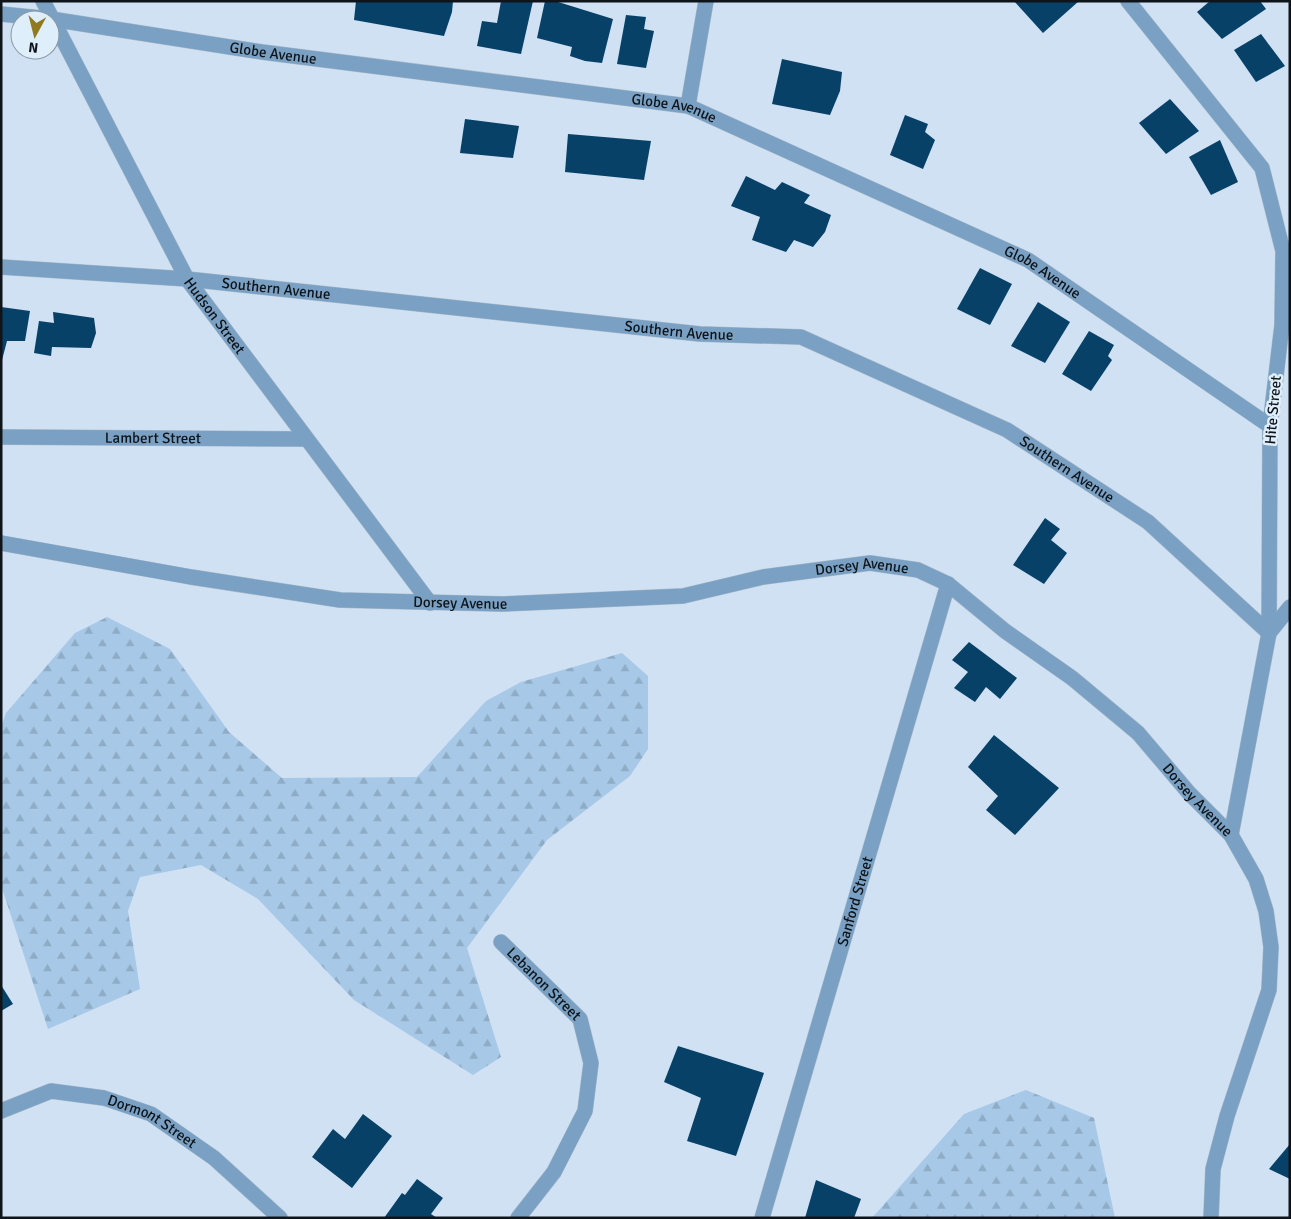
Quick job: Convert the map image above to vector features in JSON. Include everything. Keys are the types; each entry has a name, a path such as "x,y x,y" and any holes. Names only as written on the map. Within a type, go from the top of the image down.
{"street":[{"path":"688,106 706,1"},
{"name":"Hite Street","path":"1128,1 1262,168 1283,251 1282,325 1270,426 1269,633 1231,834"},
{"name":"Globe Avenue","path":"60,21 262,52 688,106 1028,260 1270,426"},
{"name":"Hudson Street","path":"60,37 187,279 430,603"},
{"name":"Southern Avenue","path":"1,267 187,279 700,334 801,337 1007,430 1148,522 1269,633"},
{"name":"Lambert Street","path":"1,438 306,439"},
{"name":"Dorsey Avenue","path":"1,543 191,577 340,600 502,604 683,596 763,577 870,563 918,570 948,584 1005,631 1072,678 1138,733 1189,793 1231,834 1256,879 1266,911 1271,946 1269,990 1227,1116 1213,1169 1211,1218"},
{"name":"Sanford Street","path":"762,1218 948,584"},
{"path":"1269,633 1290,607"},
{"name":"Lebanon Street","path":"501,942 580,1019 590,1063 585,1111 554,1172 518,1218"},
{"name":"Dormont Street","path":"1,1111 51,1091 104,1098 151,1114 214,1158 280,1218"}],"green space":[{"path":"107,617 170,649 229,732 282,778 417,777 486,701 521,682 622,653 648,676 648,749 630,776 547,840 467,948 501,1057 473,1075 354,1000 258,899 201,865 140,877 128,911 140,989 48,1029 1,885 1,727 6,713 75,633"},
{"path":"1026,1090 1094,1118 1115,1218 872,1218 964,1114"}],"building":[{"path":"356,1 453,1 452,12 444,36 354,20"},
{"path":"501,1 533,1 521,54 477,46 482,21 497,23"},
{"path":"545,1 555,1 613,19 602,63 585,61 570,56 572,47 537,38"},
{"path":"1014,1 1079,1 1043,33"},
{"path":"1210,1 1260,1 1266,9 1222,39 1197,12"},
{"path":"626,15 646,17 644,29 654,31 646,68 617,64"},
{"path":"1261,34 1285,66 1256,82 1234,50"},
{"path":"782,59 842,72 840,91 830,115 772,104"},
{"path":"1170,99 1199,131 1166,154 1139,123"},
{"path":"905,115 928,124 925,132 935,140 923,169 890,155"},
{"path":"465,119 519,126 513,158 460,153"},
{"path":"568,134 651,141 644,180 565,172"},
{"path":"1220,140 1238,182 1211,195 1189,157"},
{"path":"746,176 775,190 782,182 810,195 804,203 831,215 825,232 813,247 794,240 786,252 752,240 760,217 731,206"},
{"path":"980,268 1012,284 990,325 957,309"},
{"path":"1038,302 1070,322 1045,363 1011,346"},
{"path":"1,307 30,311 25,341 7,341 2,360"},
{"path":"53,312 94,318 96,333 91,348 52,347 51,356 34,353 39,321 54,323"},
{"path":"1089,331 1114,345 1108,356 1112,360 1091,391 1062,374"},
{"path":"1045,518 1060,529 1051,540 1067,553 1044,584 1013,565"},
{"path":"969,642 1017,678 1000,699 986,687 975,702 954,688 968,672 952,660"},
{"path":"994,735 1059,788 1015,835 986,810 998,796 968,767"},
{"path":"1,985 13,1004 1,1011"},
{"path":"678,1046 764,1073 736,1156 687,1141 701,1098 664,1082"},
{"path":"363,1114 392,1136 352,1188 312,1157 333,1129 345,1139"},
{"path":"1290,1144 1290,1179 1269,1169"},
{"path":"417,1179 443,1198 431,1214 437,1218 384,1218 402,1193 405,1195"},
{"path":"816,1180 861,1199 854,1218 805,1218"}]}
